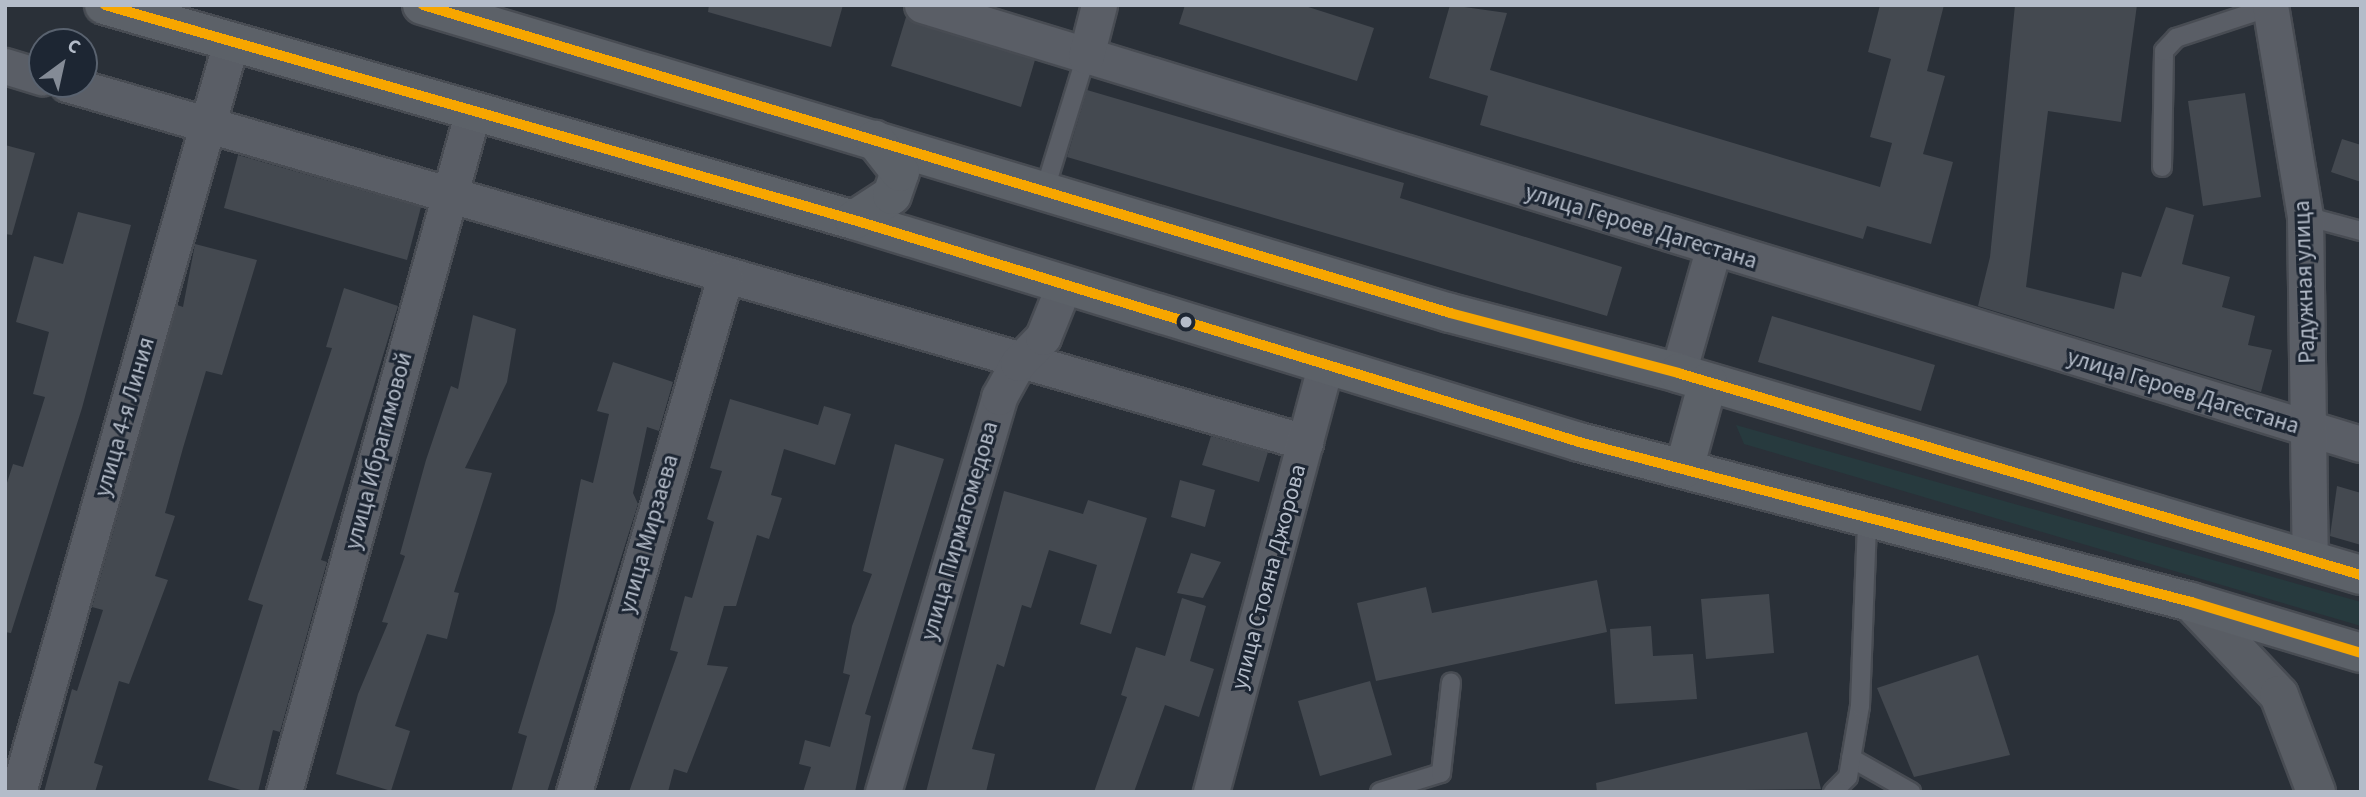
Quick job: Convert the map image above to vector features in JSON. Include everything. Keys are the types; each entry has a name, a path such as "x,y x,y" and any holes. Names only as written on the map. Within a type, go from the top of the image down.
{"main road":[{"path":"104,5 854,220 1326,363 1867,522 2191,602 2361,653"},
{"path":"422,5 1045,189 1450,313 1693,377 2361,575"},
{"path":"854,220 892,195 900,172 875,140"},
{"path":"1684,469 1693,377"},
{"path":"2191,602 2279,695 2316,792"}],"street":[{"name":"улица Героев Дагестана","path":"922,5 1713,250 2361,444"},
{"path":"1086,56 1099,5"},
{"name":"Радужная улица","path":"2270,6 2305,216 2310,561"},
{"name":"улица 4-я Линия","path":"18,792 232,41"},
{"path":"5,66 28,73"},
{"path":"98,93 450,193 1018,363 1305,442"},
{"name":"улица Ибрагимовой","path":"284,792 473,111"},
{"path":"1693,377 1713,250"},
{"name":"улица Мирзаева","path":"574,792 725,277"},
{"name":"улица Пирмагомедова","path":"883,792 999,397 1018,363 1043,337 1065,285"},
{"name":"улица Стояна Джорова","path":"1211,792 1326,363"}],"lane":[{"path":"2162,167 2164,51 2176,38 2270,6"},
{"path":"1045,189 1086,56"},
{"path":"2305,216 2361,231"},
{"path":"1833,792 1848,777 1860,706 1867,522"},
{"path":"1380,792 1441,773 1451,683"},
{"path":"1851,758 1912,792"}],"green space":[{"path":"1736,425 2361,602 2361,626 1744,444"}],"building":[{"path":"709,5 843,5 831,47 708,12"},
{"path":"1185,5 1302,5 1374,28 1357,81 1179,24"},
{"path":"1450,5 1507,13 1490,70 1880,187 1892,143 1870,137 1891,59 1868,52 1880,5 1944,5 1927,71 1945,76 1923,154 1953,162 1931,244 1867,226 1863,239 1480,125 1488,96 1429,78"},
{"path":"2015,5 2137,5 2121,122 2048,111 2026,287 2114,309 2122,272 2141,277 2166,207 2194,215 2182,264 2230,277 2222,307 2255,316 2248,345 2272,350 2261,392 1978,306 1990,257"},
{"path":"906,17 1035,60 1021,107 891,66"},
{"path":"1087,90 1404,183 1400,198 1622,267 1607,316 1067,157"},
{"path":"2245,93 2261,197 2203,206 2188,101"},
{"path":"2342,139 2361,145 2361,182 2331,172"},
{"path":"5,145 35,153 12,235 5,234"},
{"path":"238,155 421,207 407,260 224,208"},
{"path":"78,212 131,225 82,408 11,633 5,632 5,489 13,464 23,467 45,397 33,394 49,332 16,322 34,256 63,264"},
{"path":"195,244 257,260 222,375 206,371 165,513 175,516 155,576 168,580 129,684 119,681 94,763 103,766 95,792 44,792 72,689 77,691 103,610 92,607 177,305 183,307"},
{"path":"344,288 398,306 321,560 327,562 280,732 273,730 258,792 247,792 208,780 263,605 248,600 332,348 326,347"},
{"path":"473,315 516,329 507,382 465,468 492,473 454,592 459,593 447,639 427,634 395,726 410,731 391,791 336,774 358,694 388,623 382,622 405,556 400,554 426,460 451,386 458,389"},
{"path":"1772,316 1935,365 1921,411 1758,362"},
{"path":"613,362 673,382 659,431 647,427 633,493 638,504 547,792 511,792 527,736 518,733 555,611 581,479 593,483 609,414 597,411"},
{"path":"730,399 818,425 824,406 851,414 835,465 784,449 771,495 782,498 769,539 757,535 736,606 724,606 707,665 728,667 687,773 674,769 668,792 629,792 678,652 670,650 685,596 692,598 714,522 707,519 722,471 710,468"},
{"path":"1211,436 1268,452 1259,482 1202,465"},
{"path":"895,444 944,459 865,714 871,716 855,792 803,792 811,767 799,764 805,740 830,747 850,675 843,673 852,626 872,574 863,571"},
{"path":"1180,480 1215,490 1205,527 1171,517"},
{"path":"2337,486 2361,493 2361,545 2330,536"},
{"path":"1004,491 1083,514 1088,500 1147,518 1111,634 1080,624 1097,565 1049,550 1031,608 1022,605 1004,667 997,664 972,749 995,754 986,792 926,792"},
{"path":"1191,553 1221,562 1203,598 1177,593"},
{"path":"1597,580 1607,632 1376,681 1357,603 1426,587 1432,613"},
{"path":"1769,594 1774,653 1706,659 1701,599"},
{"path":"1182,598 1206,606 1190,661 1214,669 1199,717 1165,705 1134,792 1094,792 1127,697 1121,695 1136,647 1165,656"},
{"path":"1651,626 1653,656 1693,654 1697,699 1615,704 1610,629"},
{"path":"1978,655 2010,755 1914,777 1877,688"},
{"path":"1370,681 1392,755 1320,776 1298,701"},
{"path":"1807,732 1821,789 1597,792 1596,783"}],"transit line":[{"path":"105,5 854,220 1579,442 2191,602 2361,653"},
{"path":"423,5 1450,313 1678,373 2361,575"}]}
